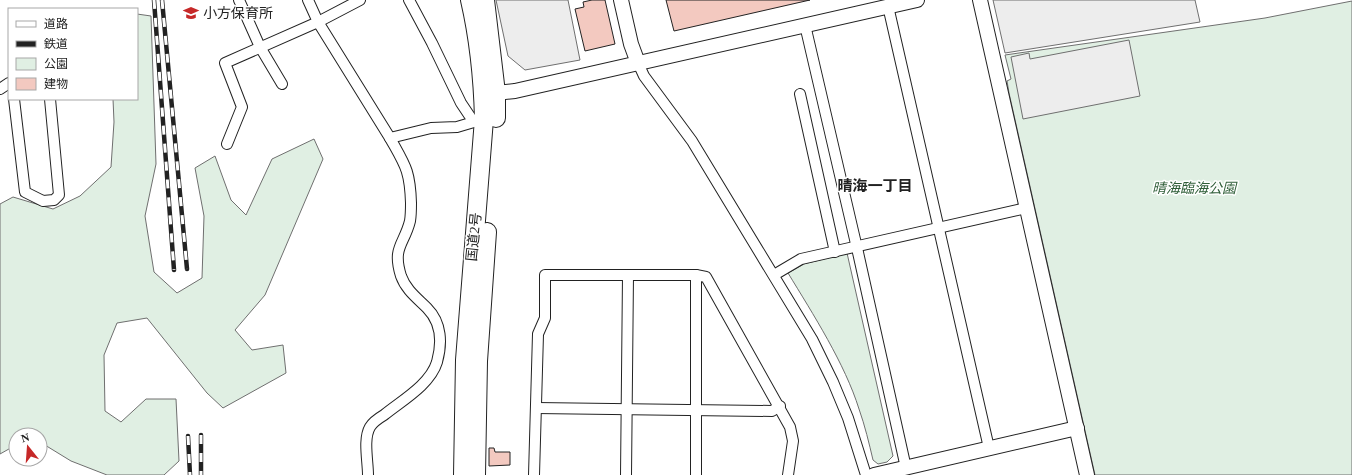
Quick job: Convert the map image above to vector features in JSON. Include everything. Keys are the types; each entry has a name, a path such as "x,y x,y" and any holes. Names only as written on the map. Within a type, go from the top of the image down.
{"highway":[{"name":"国道2号","path":"470,0 490,94"},
{"name":"国道2号","path":"463,475 465,360 484,120 490,94 485,0"},
{"name":"国道2号","path":"476,475 484,120"}],"street":[{"path":"238,0 260,47 282,84"},
{"path":"308,0 318,22 407,168 410,180 410,219 407,232 399,246 397,258 401,276 409,291 428,309 434,317 441,339 436,364 432,373 421,385 370,426 367,437 368,475"},
{"path":"227,144 242,107 225,63 318,22 360,0"},
{"path":"409,0 461,103 484,120"},
{"path":"621,0 631,44 644,76 692,141 812,338 834,382 848,418 866,475"},
{"path":"490,94 515,91 917,0"},
{"path":"980,0 1087,475"},
{"path":"888,6 989,448"},
{"path":"805,25 906,468"},
{"path":"800,94 835,252"},
{"path":"14,100 25,192 43,201 54,200 59,194 50,100"},
{"path":"390,138 431,128 457,126 484,120"},
{"path":"774,275 801,259 857,248 1026,208"},
{"path":"534,475 538,334 545,318 545,275 696,275 706,277 780,406 790,427 793,441 788,475"},
{"path":"626,475 628,275"},
{"path":"696,275 696,475"},
{"path":"536,408 772,411 780,406"},
{"path":"874,475 1077,428"}],"green space":[{"name":"晴海臨海公園","path":"1352,1 1352,475 1095,475 1009,93 1007,81 1011,79 1005,55 1265,18"},
{"path":"138,14 151,16 156,164 145,216 154,272 177,293 202,278 204,216 195,168 215,156 231,200 246,215 272,159 314,139 323,159 265,295 235,330 252,350 283,345 286,373 223,408 207,393 147,318 117,323 104,355 105,411 121,422 146,399 176,399 179,461 164,475 107,475 71,461 48,447 48,427 8,427 8,450 0,454 0,204 13,197 53,209 80,196 111,167 114,122 113,100 138,100"},
{"path":"847,253 893,456 887,462 878,464 873,460 861,415 846,375 828,340 788,273 804,264"}],"shaded area":[{"path":"496,0 568,0 580,60 525,70 508,56"},
{"path":"993,0 1195,0 1200,22 1005,53"},
{"path":"1129,40 1140,96 1023,119 1011,57 1029,53 1030,59"}],"building":[{"path":"605,0 615,44 585,51 575,9 584,7 583,2"},
{"path":"666,0 810,0 674,31"},
{"path":"489,448 494,448 495,452 510,452 510,465 489,466"}],"railway":[{"path":"154,0 174,270"},
{"path":"162,0 187,269"},
{"path":"201,435 201,475"},
{"path":"188,436 190,475"}],"place":[{"name":"小方保育所","path":"191,13"}],"district":[{"name":"晴海一丁目","path":"875,186"}]}
